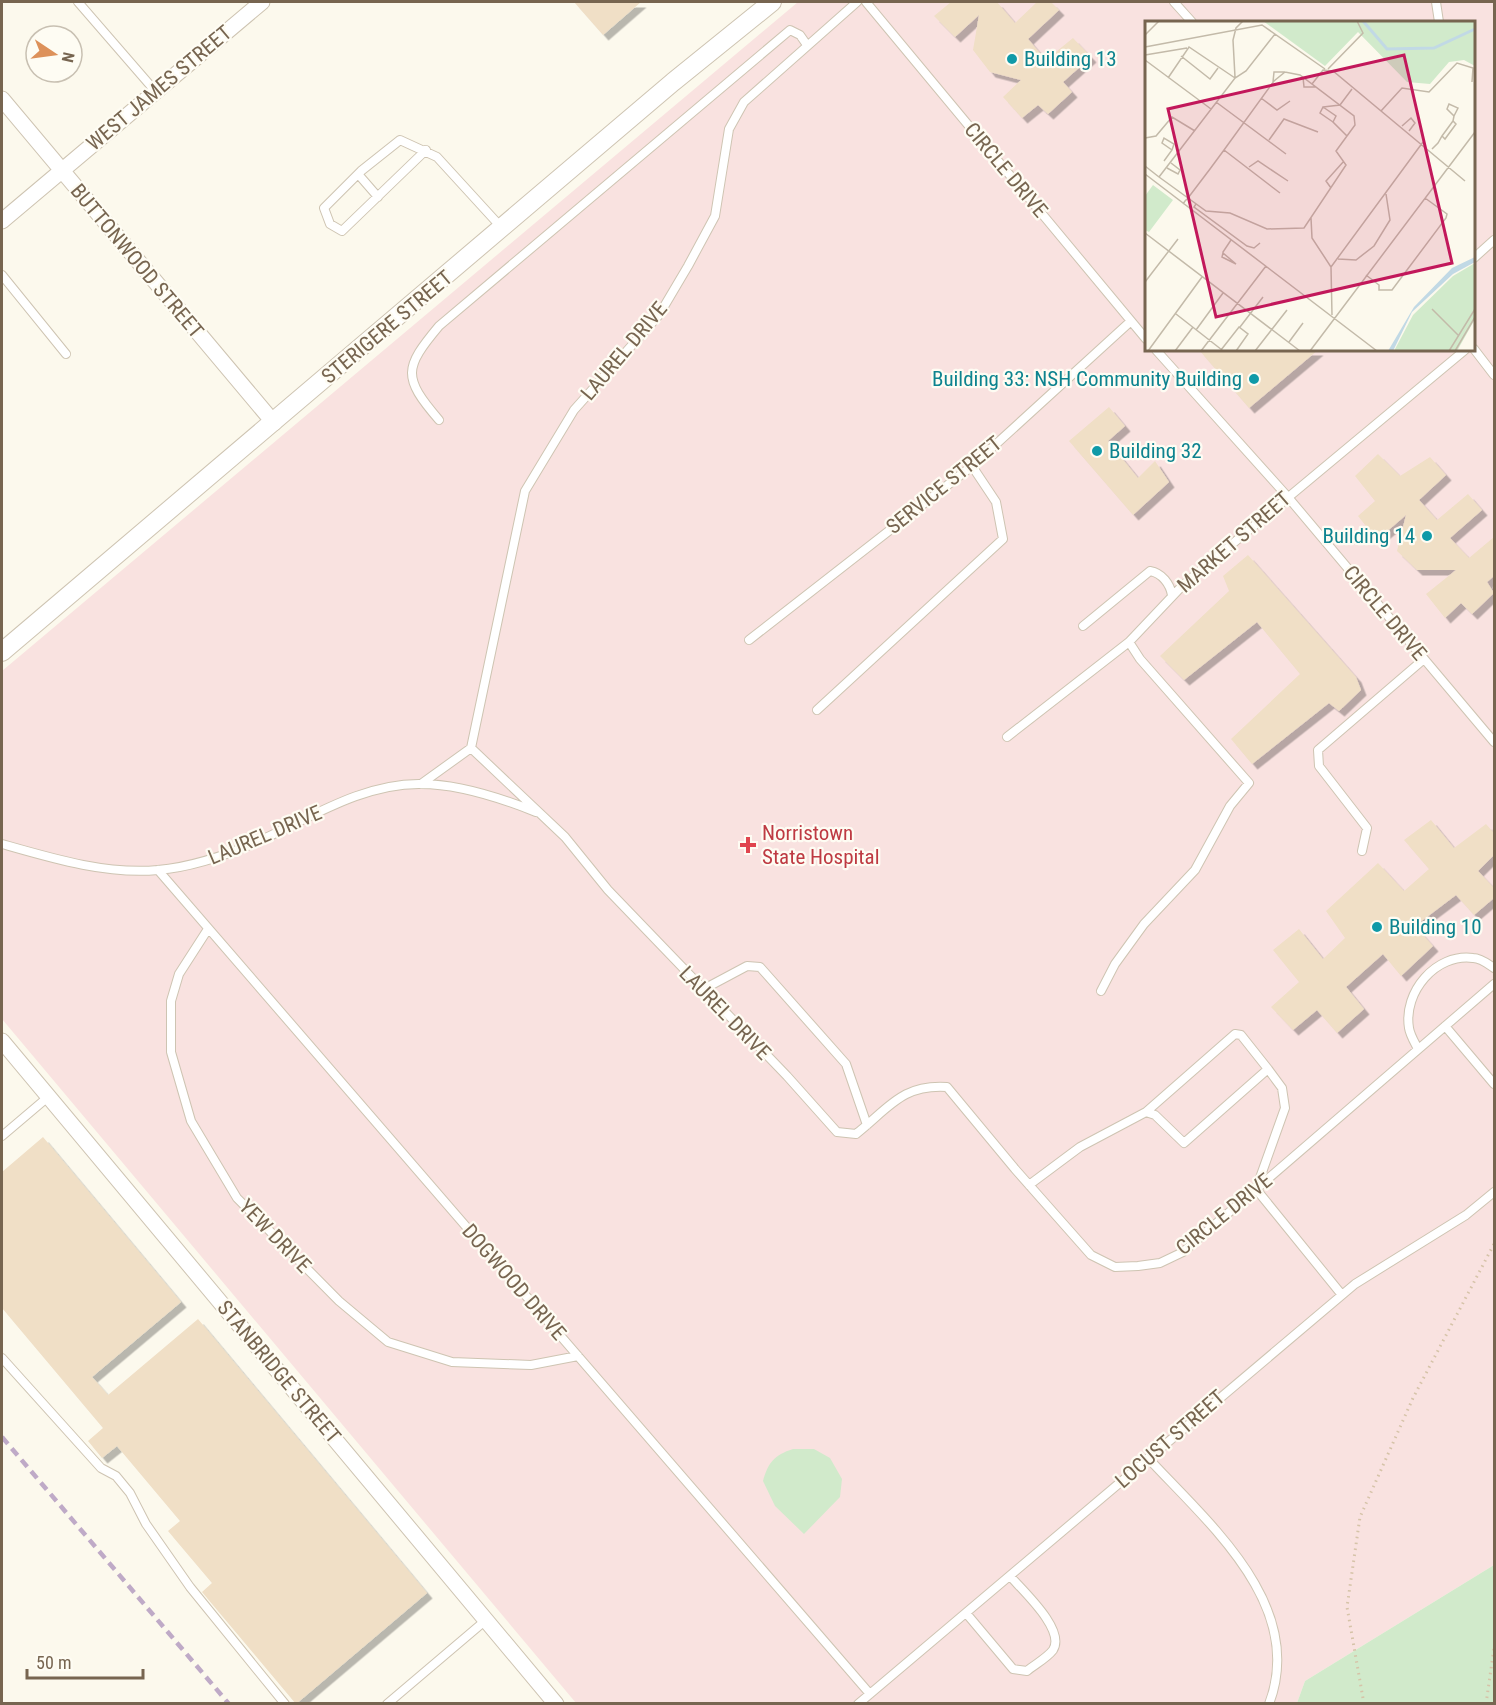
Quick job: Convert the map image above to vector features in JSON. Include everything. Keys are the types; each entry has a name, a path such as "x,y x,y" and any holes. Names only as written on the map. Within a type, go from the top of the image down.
{"street":[{"name":"WEST JAMES STREET","path":"2,221 262,2"},
{"name":"STERIGERE STREET","path":"2,652 772,2"},
{"name":"BUTTONWOOD STREET","path":"2,99 60,171 274,423"},
{"name":"STANBRIDGE STREET","path":"2,1041 556,1704"}],"lane":[{"path":"78,2 156,92"},
{"name":"LAUREL DRIVE","path":"421,784 471,748 525,491 574,410 658,315 688,266 716,216 729,129 744,102 857,2"},
{"name":"CIRCLE DRIVE","path":"866,2 1145,338"},
{"path":"1174,2 1191,21"},
{"path":"1436,2 1439,21"},
{"path":"438,420 421,400 410,369 416,353 439,326 790,30 800,35 807,45"},
{"path":"426,150 342,231 330,224 324,208 358,174 400,140 426,150 437,157 502,228"},
{"path":"358,174 378,197"},
{"path":"1475,256 1494,240"},
{"path":"2,275 66,354"},
{"name":"SERVICE STREET","path":"750,640 972,466 1131,321"},
{"name":"CIRCLE DRIVE","path":"1157,351 1287,496 1494,742"},
{"name":"MARKET STREET","path":"1007,737 1129,642 1172,595 1287,496 1463,351"},
{"path":"1475,351 1494,375"},
{"path":"817,710 1003,538 996,502 972,466"},
{"path":"1083,626 1150,571 1157,572 1170,586 1172,595"},
{"path":"1101,991 1115,964 1144,924 1195,870 1230,806 1249,783 1140,659 1129,642"},
{"path":"1362,851 1367,828 1319,766 1318,750 1424,659"},
{"name":"LAUREL DRIVE","path":"471,748 565,837 608,890 787,1076 837,1132"},
{"name":"LAUREL DRIVE","path":"2,844 76,863 158,870 213,860 259,841 313,813 360,796 390,788 421,784 508,801 540,814"},
{"name":"DOGWOOD DRIVE","path":"158,870 870,1694"},
{"name":"YEW DRIVE","path":"208,929 179,974 171,1001 171,1052 191,1121 237,1198 339,1301 388,1342 452,1362 531,1365 578,1356"},
{"path":"1418,1049 1409,1030 1408,1010 1416,989 1431,970 1454,959 1473,958 1494,968"},
{"path":"702,990 747,966 760,967 846,1064 867,1125"},
{"name":"CIRCLE DRIVE","path":"837,1132 856,1134 906,1092 926,1085 947,1087 1091,1255 1115,1267 1160,1263 1183,1252 1494,984"},
{"path":"1445,1026 1494,1084"},
{"path":"1029,1185 1080,1147 1146,1112 1235,1034 1241,1035 1282,1088 1285,1108 1256,1189 1341,1295"},
{"path":"1146,1112 1155,1115 1184,1143 1268,1069"},
{"path":"2,1136 48,1097"},
{"name":"LOCUST STREET","path":"858,1704 1341,1295 1389,1262 1466,1215 1494,1192"},
{"path":"2,1358 102,1468 116,1476 130,1493 146,1524 190,1587 285,1704"},
{"path":"1148,1458 1227,1544 1268,1606 1275,1636 1276,1670 1269,1704"},
{"path":"966,1613 1013,1669 1027,1671 1053,1651 1056,1640 1054,1628 1010,1576"},
{"path":"387,1704 486,1620"}],"path":[{"path":"1364,1704 1347,1607 1360,1517 1413,1398 1494,1244"},
{"path":"1486,1704 1494,1648"}],"shaded area":[{"name":"Norristown State Hospital","path":"798,2 1494,2 1494,1565 1305,1681 1297,1703 576,1703 2,1019 2,671"}],"green space":[{"path":"793,1449 814,1449 830,1458 842,1479 840,1497 804,1534 775,1506 763,1481 773,1460"},
{"path":"1494,1565 1494,1703 1297,1703 1305,1681"}],"building":[{"path":"574,2 641,2 603,35"},
{"name":"Building 13","path":"951,2 997,2 1015,23 1037,2 1051,2 1059,10 1028,39 1046,60 1073,38 1091,57 1063,82 1072,92 1048,114 1038,105 1022,118 1003,97 1021,80 990,72 973,50 979,15 955,37 934,16"},
{"name":"Building 33: NSH Community Building","path":"1200,351 1317,351 1249,408"},
{"name":"Building 32","path":"1109,407 1125,426 1108,441 1138,478 1155,461 1169,482 1133,515 1069,441"},
{"name":"Building 14","path":"1378,454 1400,476 1430,457 1446,475 1419,500 1437,520 1468,494 1482,510 1450,538 1469,558 1494,537 1494,576 1487,582 1494,593 1472,614 1461,603 1445,618 1426,594 1456,570 1417,570 1397,551 1406,515 1377,540 1358,516 1375,501 1355,476"},
{"path":"1248,555 1356,677 1361,690 1339,711 1329,703 1252,764 1231,739 1300,674 1257,622 1184,680 1160,656 1229,591 1223,576"},
{"name":"Building 10","path":"1431,820 1454,848 1486,824 1494,833 1494,855 1478,871 1494,888 1494,898 1474,915 1456,895 1415,926 1433,946 1401,976 1383,954 1346,987 1364,1009 1337,1033 1317,1010 1293,1030 1271,1007 1299,982 1273,950 1299,929 1323,959 1345,938 1326,911 1378,863 1404,891 1429,869 1404,840"},
{"path":"43,1137 181,1302 92,1377 108,1395 198,1319 427,1593 296,1704 202,1592 212,1583 168,1531 180,1521 117,1446 102,1458 88,1441 103,1428 2,1308 2,1172"}],"railway":[{"path":"2,1437 229,1704"}],"place":[{"name":"Building 13","path":"1012,59"},
{"name":"Building 33: NSH Community Building","path":"1254,379"},
{"name":"Building 32","path":"1097,451"},
{"name":"Building 14","path":"1427,536"},
{"name":"Norristown State Hospital","path":"748,845"},
{"name":"Building 10","path":"1377,927"}]}
